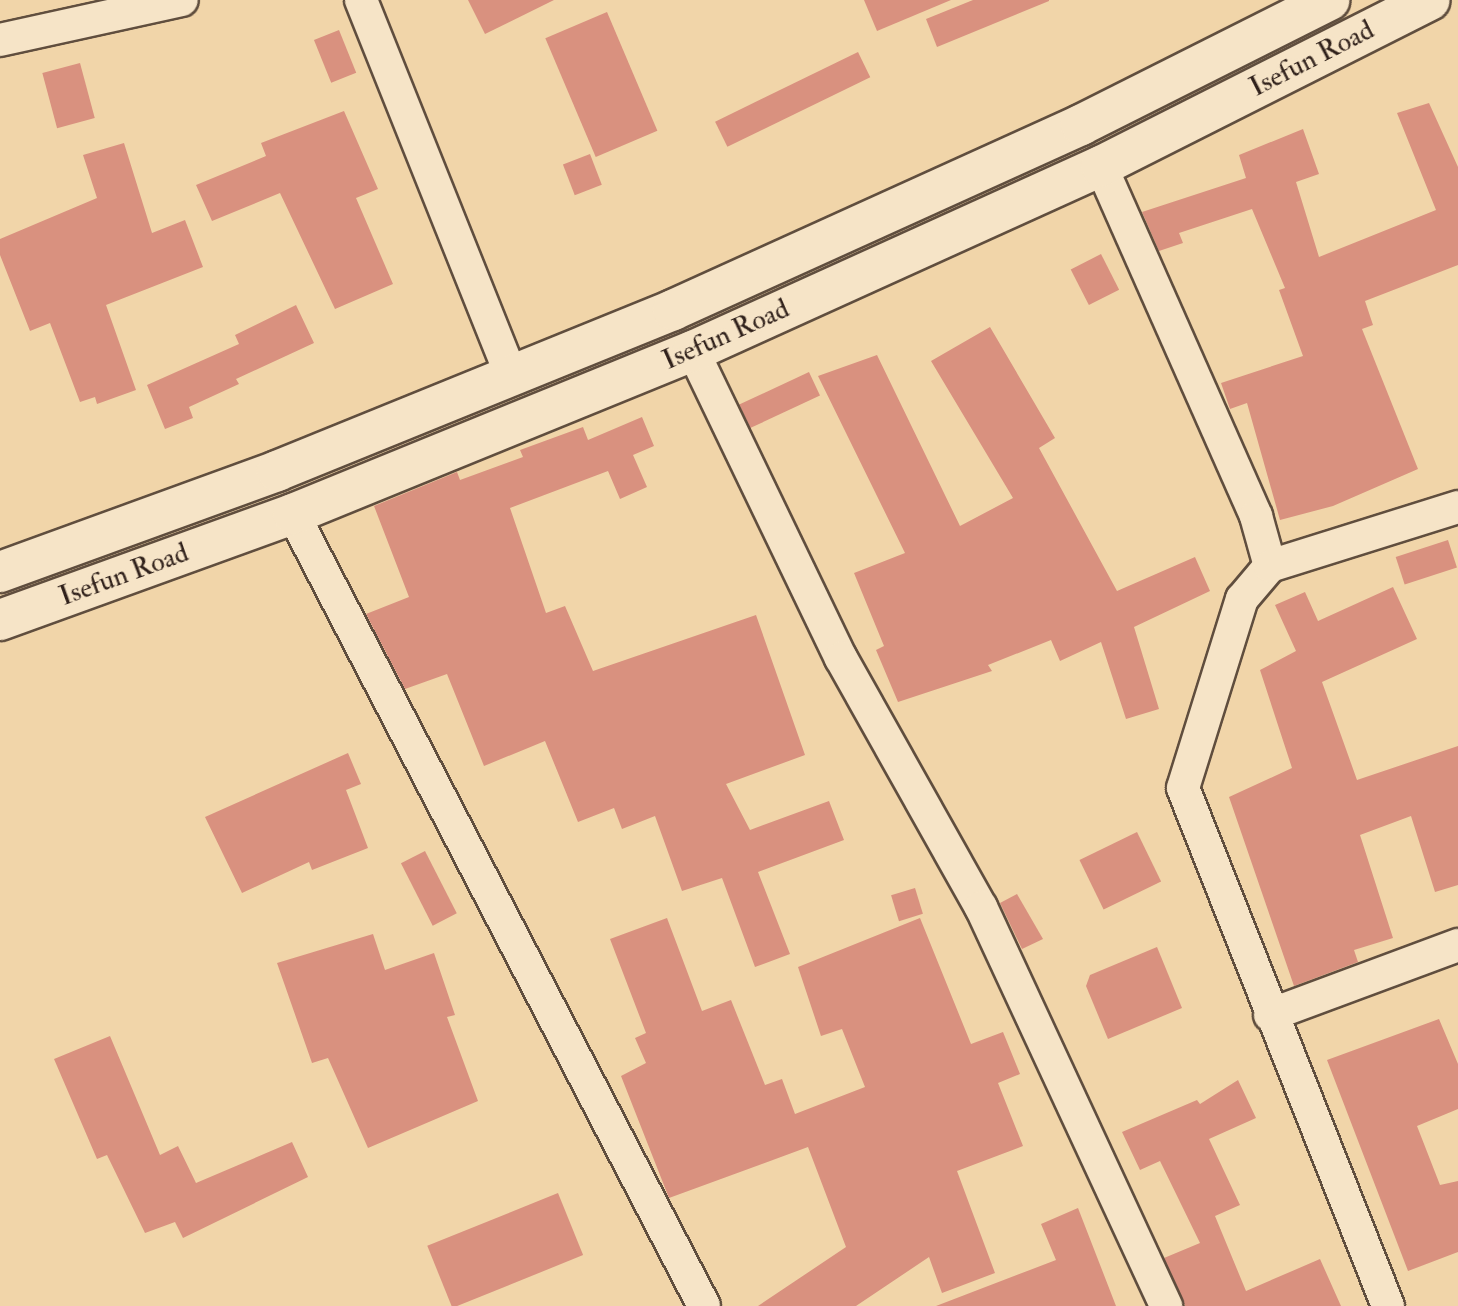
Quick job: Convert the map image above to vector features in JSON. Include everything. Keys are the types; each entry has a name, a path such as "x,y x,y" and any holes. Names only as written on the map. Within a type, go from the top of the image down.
{"street":[{"path":"0,40 182,0"},
{"path":"361,0 510,372"},
{"name":"Isefun Road","path":"0,572 277,471 510,372 746,277 1081,125 1329,0"},
{"name":"Isefun Road","path":"0,620 293,514 693,351 1101,166 1429,0"},
{"path":"1101,166 1256,516 1270,566"},
{"path":"693,351 841,658 981,907 1166,1306"},
{"path":"1388,1306 1270,1015 1183,788 1242,599 1270,566 1458,507"},
{"path":"293,514 704,1306"},
{"path":"1270,1015 1458,945"}],"building":[{"path":"468,0 554,0 485,34"},
{"path":"864,0 951,0 877,31"},
{"path":"973,0 1049,1 937,47 926,19"},
{"path":"607,12 657,131 596,157 545,38"},
{"path":"339,30 356,73 331,83 314,40"},
{"path":"858,52 870,77 727,147 715,122"},
{"path":"80,63 95,118 57,128 42,73"},
{"path":"1429,103 1458,167 1458,265 1365,301 1373,325 1362,329 1418,469 1333,506 1280,520 1247,403 1230,409 1221,383 1303,356 1279,290 1285,288 1252,209 1179,233 1183,243 1159,251 1142,212 1246,178 1239,155 1303,129 1319,174 1296,182 1319,257 1436,210 1397,113"},
{"path":"344,111 378,189 356,198 393,284 335,309 280,193 212,221 196,185 266,156 261,143"},
{"path":"124,143 152,233 185,220 203,267 106,305 136,390 97,404 95,397 80,402 50,323 30,331 0,255 0,239 97,198 83,155"},
{"path":"590,154 602,185 575,195 563,164"},
{"path":"1101,254 1119,290 1089,305 1071,269"},
{"path":"296,305 314,343 236,379 239,384 189,407 193,418 165,429 147,385 239,344 235,335"},
{"path":"990,327 1055,438 1039,448 1117,591 1195,557 1210,591 1134,627 1159,709 1126,719 1101,642 1060,661 1051,640 988,665 992,671 898,702 876,650 884,646 854,573 905,553 818,376 877,355 960,526 1013,498 931,361"},
{"path":"809,372 820,396 750,428 739,405"},
{"path":"642,417 654,446 633,455 647,487 620,499 608,471 510,508 546,613 565,606 593,671 756,615 805,755 726,784 750,830 829,801 844,840 758,872 790,954 755,967 722,878 682,891 655,816 622,829 614,808 578,822 545,741 484,766 447,674 405,689 366,614 409,597 374,506 457,472 460,480 523,457 520,450 583,427 588,440"},
{"path":"1448,540 1457,568 1405,585 1396,557"},
{"path":"1393,587 1417,639 1322,682 1357,780 1458,746 1458,885 1435,892 1411,816 1360,835 1393,938 1354,950 1358,962 1294,986 1229,797 1292,768 1260,670 1296,651 1275,605 1305,592 1318,621"},
{"path":"348,753 361,784 346,790 368,848 312,870 309,862 242,893 205,817"},
{"path":"1137,832 1161,881 1104,909 1079,860"},
{"path":"425,851 457,913 433,926 401,863"},
{"path":"915,888 923,914 899,921 891,895"},
{"path":"1017,894 1043,939 1022,949 1000,903"},
{"path":"667,918 702,1011 731,1000 765,1085 782,1079 795,1114 865,1087 842,1029 821,1036 798,967 920,918 971,1044 1003,1032 1020,1074 998,1083 1023,1146 957,1171 995,1273 942,1293 929,1257 856,1306 758,1306 846,1247 808,1147 669,1198 621,1076 646,1063 635,1038 646,1033 610,939"},
{"path":"373,934 385,970 434,953 455,1015 447,1017 478,1101 368,1148 328,1058 312,1063 277,963"},
{"path":"1157,947 1182,1008 1108,1039 1086,986 1090,975"},
{"path":"1439,1019 1458,1064 1458,1109 1417,1126 1440,1185 1458,1181 1458,1252 1408,1271 1327,1060"},
{"path":"110,1036 160,1155 178,1146 196,1183 292,1142 308,1177 183,1238 175,1222 145,1233 107,1155 97,1159 54,1059"},
{"path":"1238,1080 1256,1118 1209,1139 1240,1205 1215,1216 1246,1291 1320,1259 1341,1306 1185,1306 1164,1258 1200,1243 1160,1161 1140,1170 1122,1132 1197,1100 1200,1104"},
{"path":"558,1193 583,1255 452,1306 427,1246"},
{"path":"1078,1208 1116,1306 936,1306 1056,1260 1041,1224"}]}
